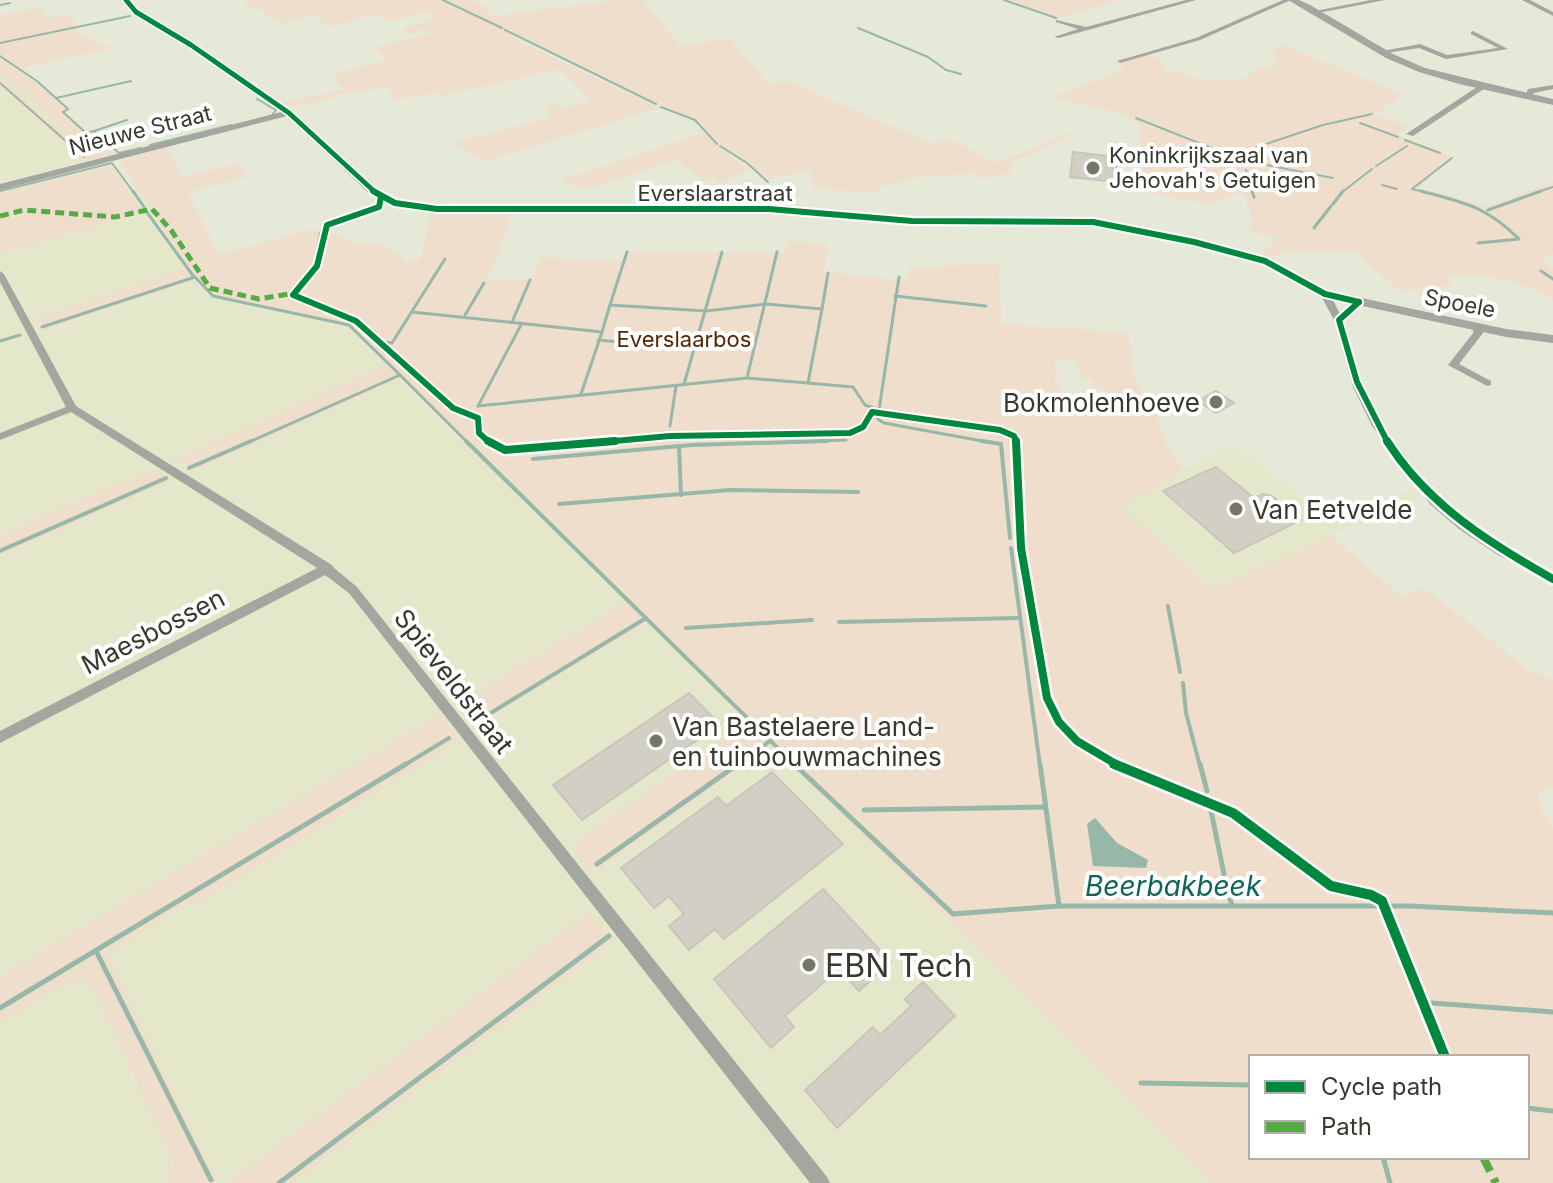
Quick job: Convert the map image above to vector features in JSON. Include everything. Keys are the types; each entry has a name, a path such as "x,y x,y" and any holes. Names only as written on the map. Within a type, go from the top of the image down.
{"street":[{"name":"Everslaarstraat","path":"126,0 136,12 191,45 289,113 380,202 489,211 769,209 912,221 1093,222 1194,242 1265,261 1325,294 1359,302"},
{"path":"1057,37 1193,0"},
{"path":"1120,61 1198,39 1290,0 1318,11 1380,52 1418,69 1553,102"},
{"path":"1318,11 1382,0"},
{"path":"1525,0 1553,14"},
{"path":"1058,21 1085,29"},
{"path":"1486,29 1470,33 1519,56"},
{"path":"1380,52 1420,46 1446,57 1505,49"},
{"path":"1410,134 1483,87"},
{"path":"1529,96 1531,91 1553,87"},
{"name":"Nieuwe Straat","path":"0,187 289,113"},
{"path":"293,295 317,266 327,225 380,202"},
{"name":"Spieveldstraat","path":"0,274 72,408 328,568 353,590 821,1183"},
{"path":"1325,294 1339,320 1358,387 1377,426 1434,501 1489,543 1553,579"},
{"path":"1339,320 1359,302"},
{"name":"Spoele","path":"1359,302 1477,327 1553,339"},
{"path":"1477,327 1478,333 1453,365 1487,383"},
{"path":"0,437 72,408"},
{"name":"Maesbossen","path":"0,737 328,568"}],"shaded area":[{"path":"0,53 58,97 71,110 65,112 87,132 95,130 121,153 0,182"},
{"path":"144,213 198,284 216,297 349,327 1213,1183 0,1183 0,253"},
{"path":"1232,443 1309,502 1324,499 1347,517 1412,489 1420,495 1212,591 1119,507"},
{"path":"1095,818 1117,843 1148,860 1146,868 1093,866 1087,824"}],"green space":[{"path":"243,0 471,0 487,7 490,16 616,0 643,0 679,45 731,39 768,84 788,81 930,143 949,138 996,163 1071,132 1068,138 1010,163 1011,173 981,179 973,173 932,175 884,185 877,192 814,189 810,172 805,170 769,180 719,144 717,146 748,169 726,182 717,183 713,178 704,181 676,160 587,190 559,181 705,132 721,143 697,120 647,100 514,35 511,37 660,108 485,161 451,143 553,117 544,107 556,104 562,109 591,101 559,69 442,96 438,92 392,100 388,87 335,95 335,98 291,107 282,102 344,90 334,80 338,78 334,74 388,60 373,48 431,33 426,29 407,34 402,29 437,18 426,12 388,22 376,14 329,27 313,15 282,24 254,6 250,8"},
{"path":"1004,0 1121,0 1058,18"},
{"path":"39,7 47,18 69,14 79,28 74,30 112,48 20,69 71,110 65,112 87,132 95,130 121,153 87,150 23,92 0,76 0,15"},
{"path":"1281,44 1404,95 1375,114 1409,127 1398,135 1453,157 1418,188 1488,206 1553,182 1553,254 1541,258 1553,268 1553,299 1515,283 1479,276 1450,276 1451,286 1399,291 1355,251 1285,253 1269,258 1261,255 1277,238 1249,231 1252,221 1245,194 1238,193 1211,205 1139,191 1140,125 1117,112 1056,99 1057,95 1125,69 1117,64 1149,53 1167,65 1159,69 1170,74 1179,71 1198,79 1216,80 1246,78 1256,69 1273,67 1278,56 1270,51"},
{"path":"0,79 87,153 111,156 84,161 0,86"},
{"name":"Everslaarbos","path":"167,147 181,177 240,163 247,177 188,192 219,255 311,229 319,231 330,221 376,206 380,210 333,227 330,232 352,243 377,243 402,255 405,261 420,259 431,213 511,215 496,260 485,280 530,280 540,257 622,262 628,251 783,253 788,241 828,244 824,272 906,280 909,268 999,263 1001,324 1126,332 1135,364 1130,365 1144,401 1124,398 1093,385 1091,379 1081,379 1076,360 1055,359 1058,379 1055,383 1059,384 1063,406 1153,405 1169,450 1184,470 1120,507 1212,590 1331,536 1403,598 1423,587 1526,668 1553,680 1553,789 1538,791 1540,807 1553,828 1553,1183 1213,1183 772,746 601,868 585,866 573,850 578,841 747,722 647,622 479,726 472,727 457,708 460,703 626,602 401,378 194,471 175,460 387,365 349,327 216,297 195,280 44,330 38,318 186,268 189,271 119,161"},
{"path":"112,165 144,213 0,253 0,191"},
{"path":"153,469 171,480 0,557 0,536"},
{"path":"440,714 453,730 456,743 208,897 184,906 107,954 218,1183 168,1183 175,1166 96,992 86,980 70,981 0,1023 0,977"},
{"path":"590,912 613,942 292,1183 228,1183"}],"building":[{"name":"Koninkrijkszaal van Jehovah's Getuigen","path":"1073,152 1117,157 1125,163 1116,166 1115,182 1070,177"},
{"name":"Bokmolenhoeve","path":"1216,391 1234,403 1216,413 1198,401"},
{"name":"Van Eetvelde","path":"1216,467 1254,498 1263,494 1272,496 1301,520 1234,553 1163,491"},
{"name":"Van Bastelaere Land- en tuinbouwmachines","path":"689,693 720,724 582,820 553,785"},
{"path":"772,772 843,844 724,939 715,929 689,950 669,926 684,914 669,896 654,908 621,868 718,797 726,806"},
{"name":"EBN Tech","path":"823,889 891,962 859,991 839,969 785,1016 794,1027 771,1048 714,979"},
{"name":"EBN Tech","path":"923,982 955,1016 837,1128 805,1090 873,1027 880,1035 911,1006 905,999"}],"waterway":[{"name":"Beerbakbeek","path":"443,0 502,28"},
{"path":"1004,0 1056,18"},
{"path":"0,5 10,3"},
{"path":"0,43 130,16"},
{"path":"858,28 928,57 946,70 961,74"},
{"name":"Beerbakbeek","path":"505,30 656,104"},
{"path":"0,56 37,81 68,109 63,112 86,133 94,131"},
{"path":"56,98 131,81"},
{"path":"0,83 84,157"},
{"path":"257,99 276,110 272,115"},
{"name":"Beerbakbeek","path":"661,107 695,120 717,144"},
{"path":"1231,156 1323,125 1372,114"},
{"path":"1136,118 1231,156"},
{"path":"94,131 127,120"},
{"path":"1360,123 1398,137"},
{"path":"150,145 231,125"},
{"path":"94,131 119,153 141,148"},
{"path":"1405,140 1440,153"},
{"name":"Beerbakbeek","path":"720,146 747,163 768,182"},
{"path":"1376,166 1407,146"},
{"path":"1231,156 1244,161"},
{"path":"1428,193 1412,189 1452,158"},
{"path":"1251,162 1333,178"},
{"path":"0,191 112,163 134,193"},
{"path":"1342,192 1372,169"},
{"path":"1246,170 1253,193"},
{"path":"1382,185 1397,189"},
{"path":"1541,191 1553,187"},
{"path":"133,191 144,207"},
{"path":"1252,191 1254,197"},
{"path":"1421,191 1428,193"},
{"path":"1488,210 1541,191"},
{"path":"1535,193 1541,191"},
{"path":"1333,204 1342,192"},
{"path":"1428,193 1485,212 1519,239 1478,243"},
{"path":"1321,219 1331,206"},
{"path":"146,211 194,277"},
{"path":"1314,228 1320,220"},
{"path":"610,305 627,252"},
{"path":"705,311 722,252"},
{"path":"765,304 777,252"},
{"path":"383,342 392,343 445,259"},
{"path":"1541,271 1553,279"},
{"path":"822,309 828,273"},
{"path":"42,327 195,277 213,296 349,325 400,375"},
{"name":"Beerbakbeek","path":"896,296 899,277"},
{"path":"512,322 530,280"},
{"path":"465,315 484,283"},
{"name":"Beerbakbeek","path":"808,383 853,387 865,405 879,410 896,296"},
{"path":"896,296 986,306"},
{"path":"705,311 765,304"},
{"path":"747,378 765,304"},
{"path":"765,304 822,309"},
{"path":"602,332 610,305"},
{"path":"610,305 705,311"},
{"path":"808,383 822,309"},
{"path":"694,349 705,311"},
{"path":"412,312 522,324"},
{"path":"522,324 602,332"},
{"path":"522,324 478,406 747,378"},
{"path":"599,340 602,332"},
{"path":"0,341 20,335"},
{"path":"581,394 599,340"},
{"path":"599,340 694,349"},
{"path":"684,384 694,349"},
{"path":"247,443 400,375"},
{"path":"400,375 466,441"},
{"path":"747,378 808,383"},
{"path":"670,426 676,386"},
{"name":"Beerbakbeek","path":"878,414 878,419 884,423 983,441"},
{"path":"787,442 846,440"},
{"path":"189,468 251,441"},
{"path":"466,441 646,618"},
{"path":"787,442 827,441"},
{"name":"Beerbakbeek","path":"983,441 1001,444 1010,538"},
{"name":"Beerbakbeek","path":"983,441 993,443"},
{"path":"679,446 787,442"},
{"path":"765,443 787,442"},
{"path":"533,459 679,446"},
{"path":"679,446 681,494"},
{"path":"0,551 166,478"},
{"path":"681,494 730,490 858,492"},
{"path":"559,504 681,494"},
{"name":"Beerbakbeek","path":"1011,548 1040,766"},
{"path":"1168,606 1180,672"},
{"path":"476,722 646,618"},
{"path":"646,618 796,766"},
{"path":"839,622 1019,618"},
{"path":"686,628 812,620"},
{"path":"1183,683 1186,713 1200,766"},
{"path":"403,766 449,738"},
{"path":"735,766 770,741"},
{"path":"0,1008 406,764"},
{"path":"597,864 738,764"},
{"path":"794,764 953,914 1059,906"},
{"name":"Beerbakbeek","path":"1040,764 1059,906"},
{"path":"1200,764 1207,791"},
{"path":"1210,806 1224,874"},
{"path":"864,810 1045,807"},
{"path":"1226,884 1232,906"},
{"name":"Beerbakbeek","path":"1059,906 1232,906"},
{"name":"Beerbakbeek","path":"1232,906 1410,906 1553,913"},
{"path":"279,1183 609,936"},
{"path":"96,951 211,1180"},
{"path":"1432,1003 1553,1012"},
{"path":"1141,1083 1249,1085"},
{"path":"1529,1108 1553,1111"},
{"path":"1384,1159 1390,1183"}],"marked path":[{"path":"0,216 24,210 115,217 152,209 171,230 210,288 259,299 289,294 297,298"},
{"path":"1484,1159 1496,1183"}],"cycle path":[{"path":"126,0 136,12 191,45 289,113 375,193 395,203 437,209 489,211 769,209 912,221 1093,222 1194,242 1265,261 1325,294 1359,302"},
{"path":"381,197 379,207 327,225 317,266 293,295 356,321 453,408 478,418 479,433 494,446 505,450 670,436 850,433 863,427 872,412 1000,430 1014,436 1018,444 1021,548 1047,698 1059,722 1077,741 1101,757 1233,813 1331,886 1371,895 1382,901 1444,1055"},
{"path":"1359,302 1339,320 1360,390 1395,454 1416,480 1464,524 1553,579"}],"place":[{"name":"Koninkrijkszaal van Jehovah's Getuigen","path":"1093,168"},
{"name":"Bokmolenhoeve","path":"1216,402"},
{"name":"Van Eetvelde","path":"1236,509"},
{"name":"Van Bastelaere Land- en tuinbouwmachines","path":"656,741"},
{"name":"EBN Tech","path":"809,965"}]}
